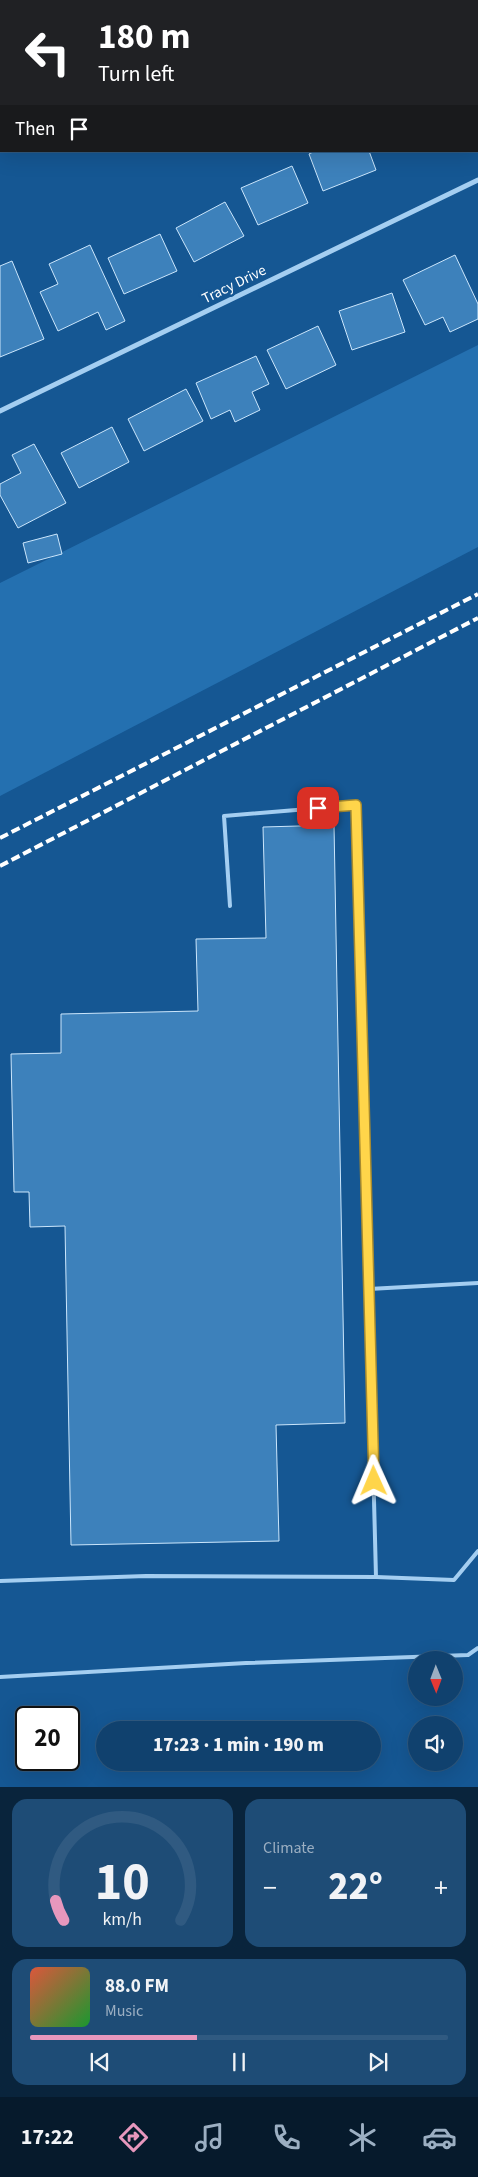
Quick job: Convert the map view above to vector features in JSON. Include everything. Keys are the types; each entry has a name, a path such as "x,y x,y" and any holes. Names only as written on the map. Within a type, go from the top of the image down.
{"street":[{"name":"Tracy Drive","path":"0,411 478,180"}],"lane":[{"path":"230,906 224,816 356,805 376,1577"},
{"path":"369,1289 478,1283"},
{"path":"0,1581 146,1576 376,1577 454,1580 478,1551"},
{"path":"0,1676 246,1663 468,1655 478,1648"}],"shaded area":[{"path":"478,345 478,547 0,796 0,583"}],"building":[{"path":"313,152 369,152 376,170 323,191 309,154"},
{"path":"292,166 308,203 258,225 241,188"},
{"path":"225,202 244,236 194,262 176,228"},
{"path":"160,234 177,271 124,294 108,258"},
{"path":"90,245 125,321 106,330 98,312 58,331 40,292 58,284 49,264"},
{"path":"455,255 478,304 478,319 450,332 443,317 425,325 403,280"},
{"path":"12,261 44,339 0,357 0,266"},
{"path":"392,293 405,332 352,350 339,311"},
{"path":"318,326 336,365 286,389 267,350"},
{"path":"256,356 269,384 252,392 260,410 235,422 230,410 211,419 196,383"},
{"path":"186,389 203,421 144,451 128,419"},
{"path":"112,427 129,462 79,488 61,453"},
{"path":"34,444 66,503 18,528 0,495 0,484 21,473 12,455"},
{"path":"57,534 62,554 28,563 23,543"},
{"path":"334,825 345,1423 276,1425 279,1541 71,1545 65,1226 30,1227 29,1192 14,1192 11,1054 61,1053 61,1014 198,1011 196,939 266,938 263,827"}],"railway":[{"path":"0,838 478,594"},
{"path":"0,866 478,618"}],"route":[{"path":"318,808 356,805 374,1481"}]}
